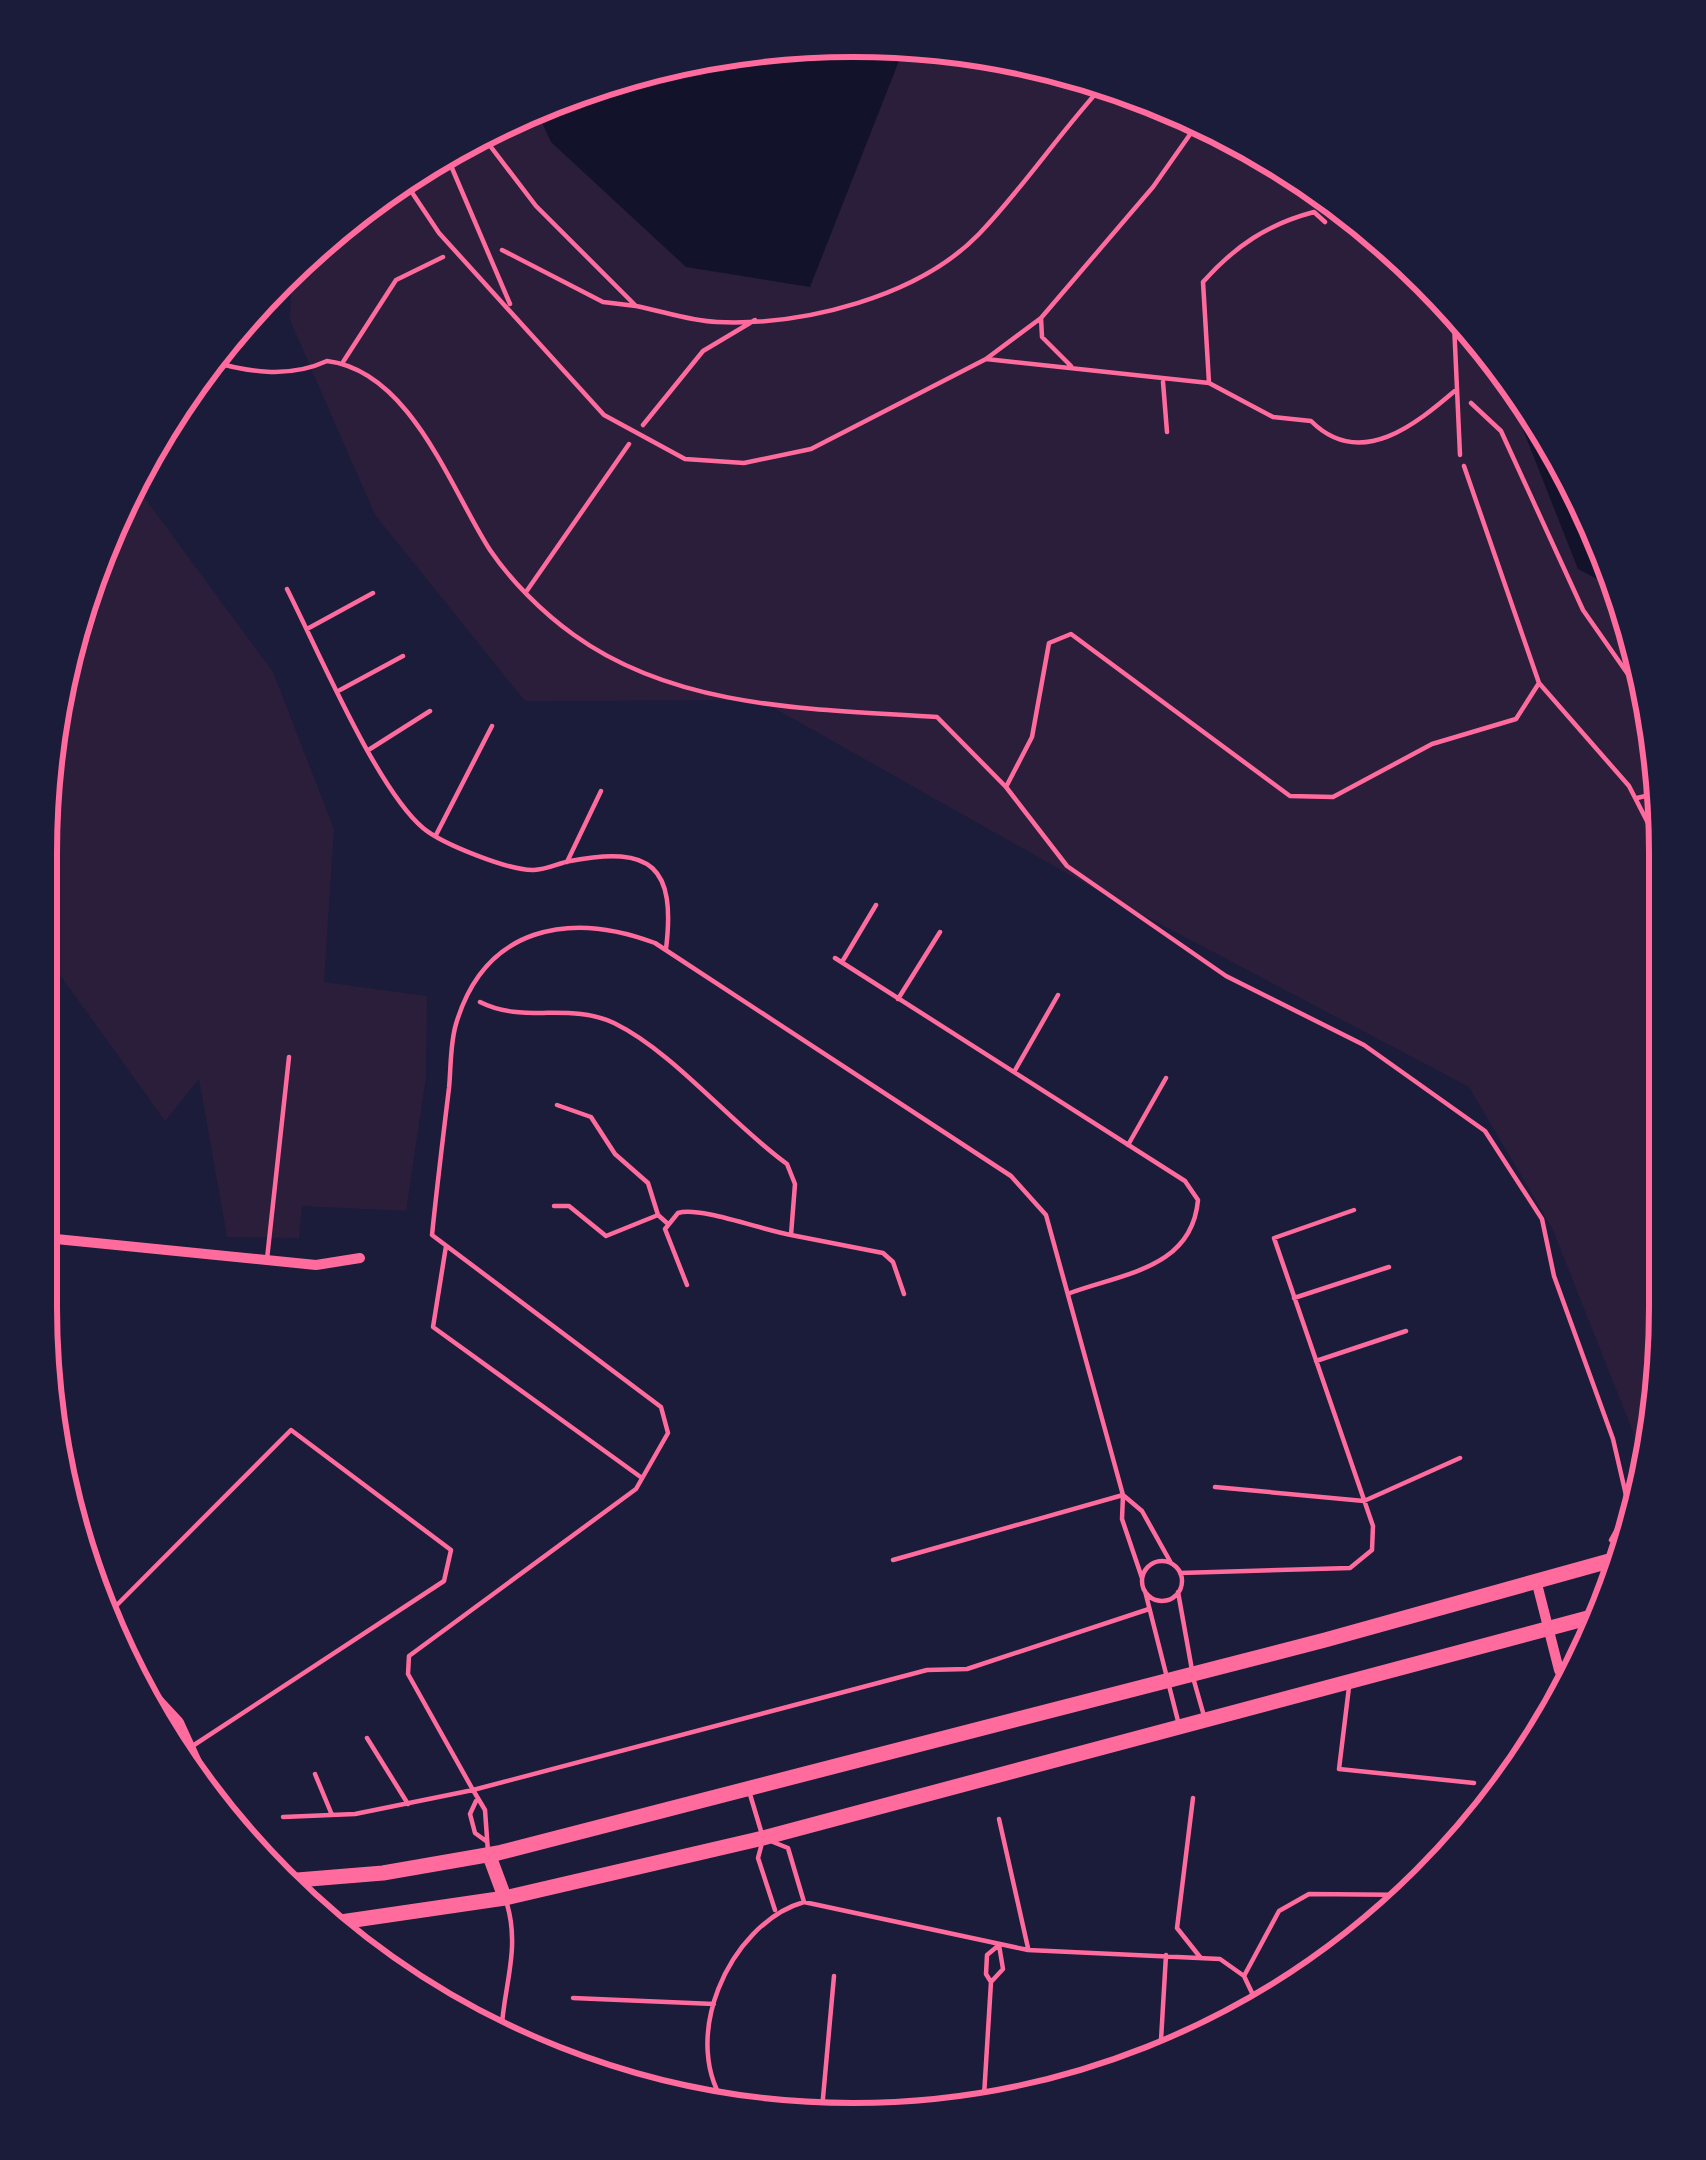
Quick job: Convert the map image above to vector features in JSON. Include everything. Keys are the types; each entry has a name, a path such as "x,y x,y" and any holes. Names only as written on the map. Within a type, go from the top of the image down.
{"main road":[{"path":"301,1880 383,1874 749,1791 1608,1561"},
{"path":"347,1921 505,1898 763,1838 1585,1619"}],"street":[{"path":"57,1240 316,1265 360,1258"},
{"path":"1536,1580 1562,1668"},
{"path":"177,1727 192,1750"},
{"path":"488,1848 505,1898"}],"lane":[{"path":"412,190 460,254 604,415 685,459 744,463 811,449 986,359 1040,318 1153,187 1191,133"},
{"path":"452,166 512,310"},
{"path":"1209,383 1203,282 1226,257 1276,222 1314,212 1325,222"},
{"path":"1040,318 1042,337 1076,369"},
{"path":"1455,333 1460,455"},
{"path":"986,359 1163,382 1209,383 1273,417 1312,421 1324,433 1358,441 1399,437 1457,389"},
{"path":"1163,382 1167,432"},
{"path":"287,590 395,797 436,836 496,862 534,870 614,854 647,862 666,880 671,905 666,949"},
{"path":"308,629 374,593"},
{"path":"340,690 403,656"},
{"path":"370,749 430,711"},
{"path":"436,836 492,726"},
{"path":"567,862 602,791"},
{"path":"842,962 876,905"},
{"path":"488,1848 485,1810 408,1674 409,1656 636,1489 668,1433 661,1407 431,1235 456,1025 480,974 512,947 566,925 609,926 666,949 1011,1176 1046,1215 1124,1495 1122,1519 1179,1725"},
{"path":"898,998 940,932"},
{"path":"835,958 1185,1181 1198,1200 1196,1227 1170,1257 1070,1293"},
{"path":"1014,1072 1058,995"},
{"path":"267,1259 289,1057"},
{"path":"1128,1145 1166,1078"},
{"path":"1180,1573 1350,1568 1372,1550 1373,1526 1274,1238 1354,1210"},
{"path":"446,1246 433,1327 643,1478"},
{"path":"1294,1298 1389,1267"},
{"path":"1316,1361 1406,1331"},
{"path":"116,1606 291,1430 451,1550 444,1581 191,1747"},
{"path":"1215,1487 1364,1501 1460,1458"},
{"path":"893,1560 1124,1495"},
{"path":"1124,1495 1142,1511 1180,1573 1178,1592 1205,1718"},
{"path":"1142,1578 1154,1563 1172,1564"},
{"path":"1145,1591 1161,1601 1178,1592"},
{"path":"284,1817 332,1815 473,1790 927,1670 967,1669 1149,1609"},
{"path":"1349,1682 1339,1769 1474,1783"},
{"path":"367,1738 408,1804"},
{"path":"315,1774 332,1815"},
{"path":"749,1791 763,1838 758,1858 775,1910"},
{"path":"1193,1798 1178,1928 1200,1957"},
{"path":"476,1801 470,1814 475,1833 488,1848"},
{"path":"999,1819 1028,1950"},
{"path":"763,1838 788,1848 804,1902"},
{"path":"1244,1976 1280,1911 1309,1894 1389,1895"},
{"path":"502,2021 512,1972 514,1926 505,1898"},
{"path":"718,2091 706,2070 714,2004 739,1947 775,1910 804,1902 1028,1950 1220,1959 1244,1976 1253,1995"},
{"path":"991,1982 986,1975 987,1954 999,1945"},
{"path":"983,2092 991,1982 1003,1969 999,1945"},
{"path":"1161,2041 1166,1955"},
{"path":"823,2102 834,1976"},
{"path":"573,1998 714,2004"}],"path":[{"path":"487,250 499,249 602,302 716,322 768,319 859,303 917,283 979,234 1095,95"},
{"path":"490,145 536,206 636,306"},
{"path":"342,363 396,280 420,265 460,254"},
{"path":"223,365 301,373 327,361 342,363 418,423 491,551 574,636 643,671 758,705 937,717 1006,787 1067,866 1226,976 1364,1046 1484,1131 1542,1219 1554,1276 1613,1439 1626,1496"},
{"path":"1457,389 1501,431 1583,610 1628,674"},
{"path":"1460,455 1539,683 1635,798 1648,823"},
{"path":"1006,787 1032,737 1049,643 1071,634 1290,796 1333,796 1432,744 1516,718 1539,683"},
{"path":"1635,798 1646,795"},
{"path":"470,996 505,1014 537,1011 618,1024 794,1173 790,1235"},
{"path":"557,1105 591,1117 615,1154 648,1183 687,1285"},
{"path":"554,1205 569,1206 606,1236 658,1215"},
{"path":"667,1223 692,1209 730,1224 883,1253 893,1262 904,1294"},
{"path":"1609,1544 1617,1530"}],"shaded area":[{"path":"853,57 957,64 1008,72 1109,99 1205,139 1338,221 1416,290 1485,368 1515,411 1567,501 1622,647 1642,749 1649,853 1649,1307 1637,1442 1552,1228 1469,1087 1109,897 760,700 525,701 375,515 290,320 291,289 328,255 411,191 501,139 647,84 698,72 801,59"},
{"path":"900,59 810,287 686,267 551,142 541,121 647,84 749,64"},
{"path":"1522,427 1567,501 1601,581 1578,569"},
{"path":"142,495 273,672 334,829 324,982 427,996 426,1076 406,1211 302,1206 299,1238 227,1237 199,1079 165,1121 57,971 59,801 72,698 99,597"}]}
